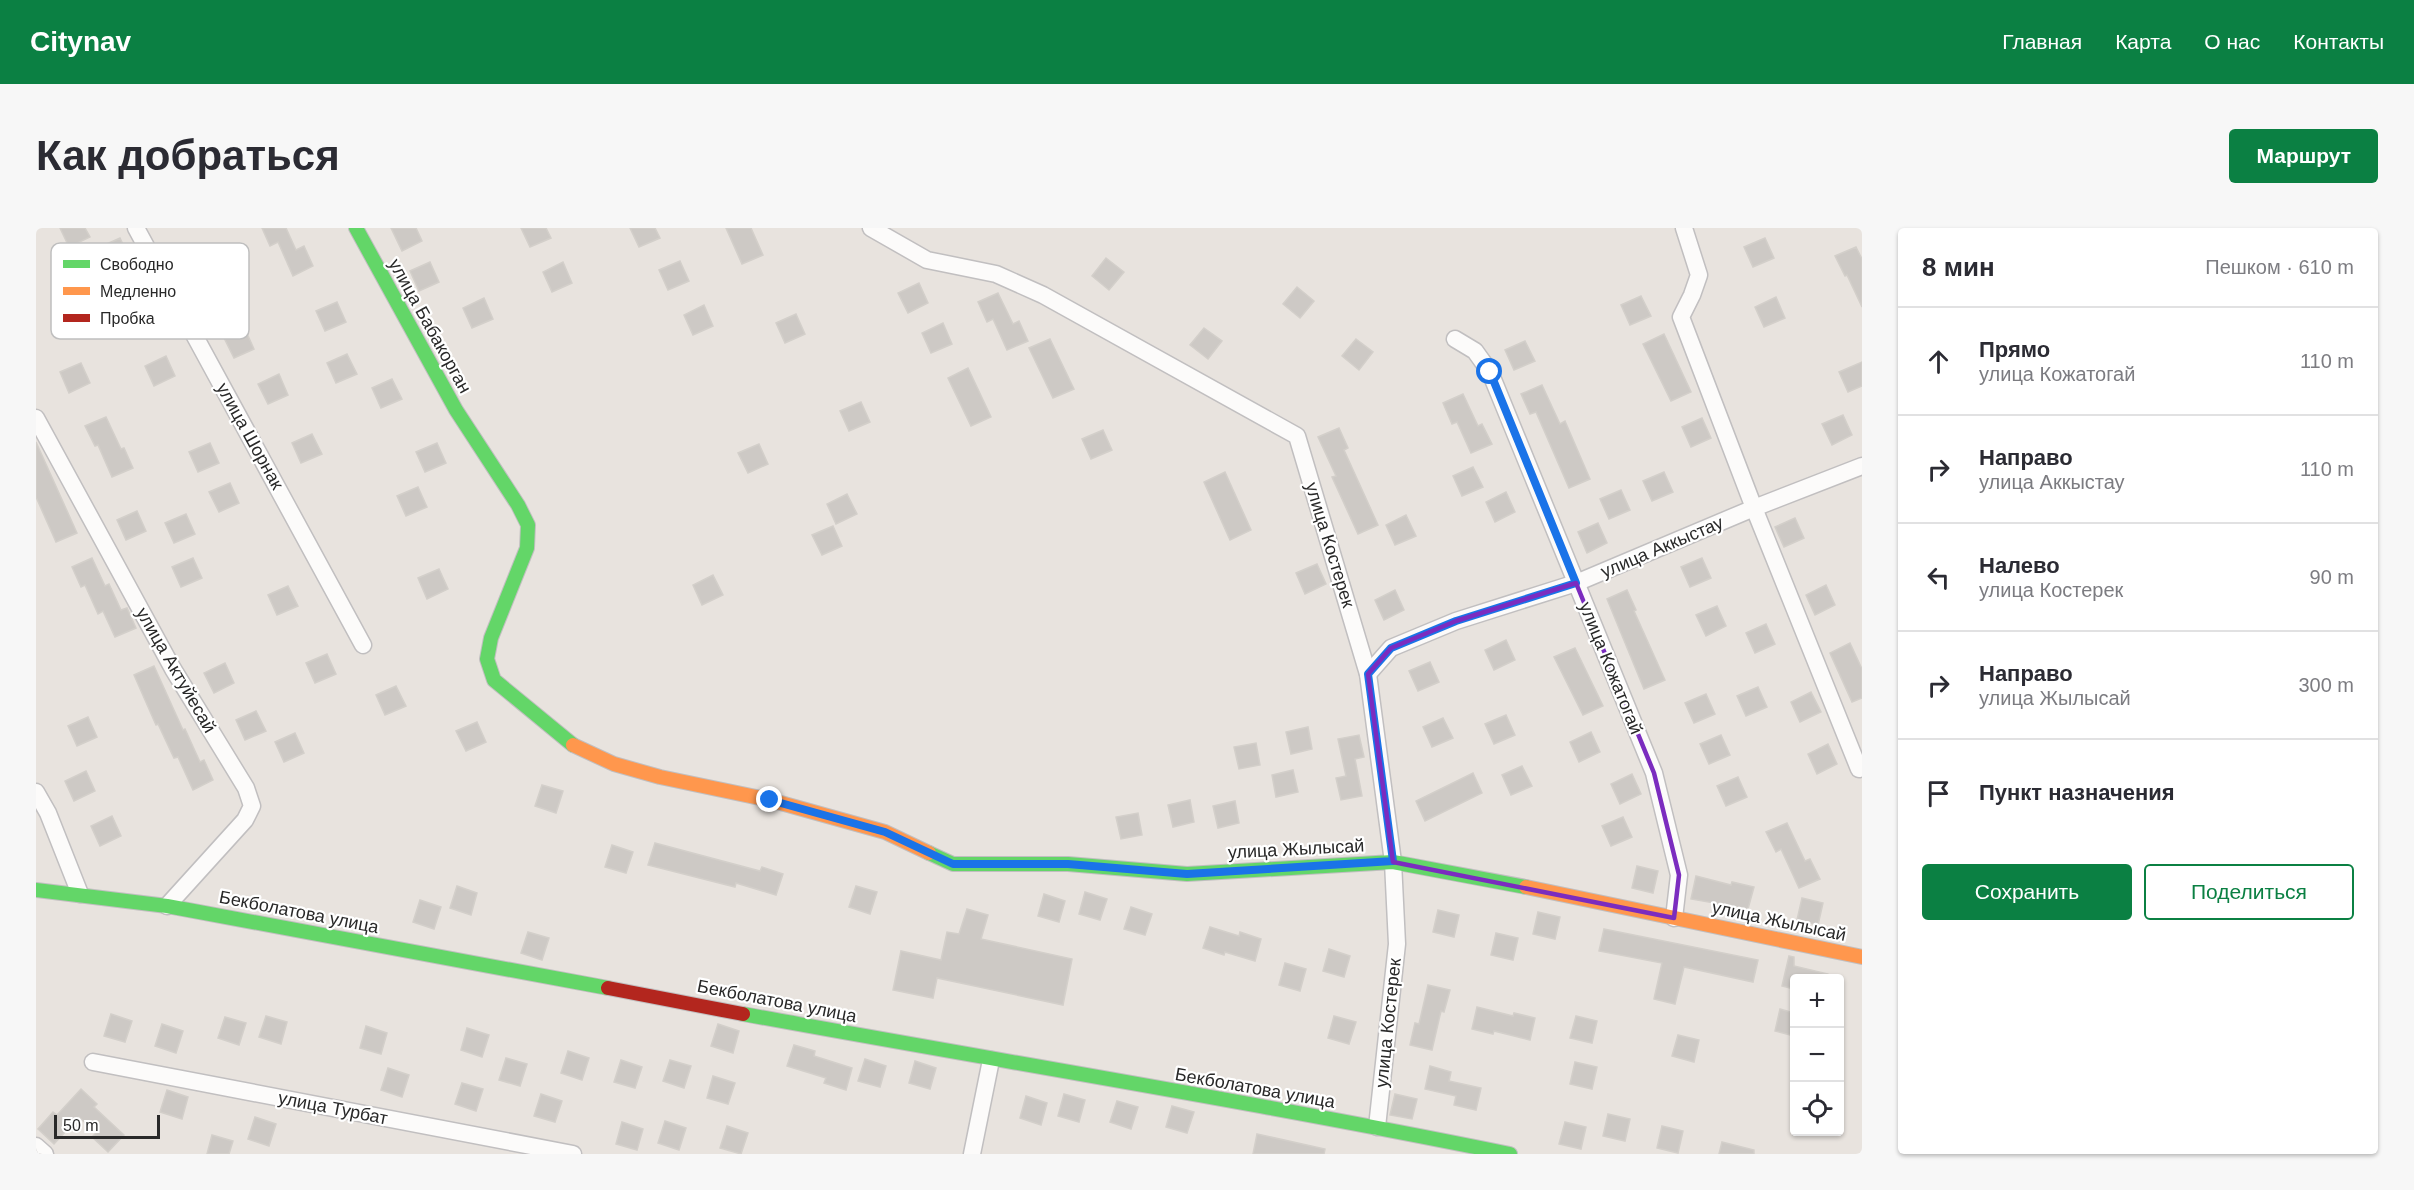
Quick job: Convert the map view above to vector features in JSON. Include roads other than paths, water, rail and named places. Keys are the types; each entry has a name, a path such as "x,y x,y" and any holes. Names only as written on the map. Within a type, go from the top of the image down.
{"street":[{"name":"улица Шорнак","path":"136,228 144,243"},
{"name":"улица Бабакорган","path":"356,228 456,410 518,505 528,525 527,548 491,639 487,659 495,680 570,743 614,764 660,777 770,800"},
{"name":"улица Костерек","path":"871,228 927,260 996,274 1044,296 1297,436 1368,674 1393,861 1397,944 1377,1127"},
{"path":"1684,228 1699,275 1681,317 1859,769"},
{"name":"улица Шорнак","path":"196,339 363,645"},
{"name":"улица Кожатогай","path":"1455,339 1475,351 1490,372 1654,773 1679,874 1674,918"},
{"name":"улица Актуйесай","path":"36,418 173,669 246,788 252,806 245,820 167,906"},
{"name":"улица Аккыстау","path":"1368,674 1391,648 1456,621 1576,583 1754,507 1862,466"},
{"path":"36,792 48,813 80,894"},
{"name":"улица Жылысай","path":"770,800 885,832 953,864 1068,864 1187,874 1393,861 1862,957"},
{"name":"Бекболатова улица","path":"36,890 167,906 992,1060 1377,1127 1474,1151 1510,1154"},
{"path":"972,1154 992,1060"},
{"name":"улица Турбат","path":"93,1062 573,1154"},
{"path":"36,1146 45,1154"}]}
